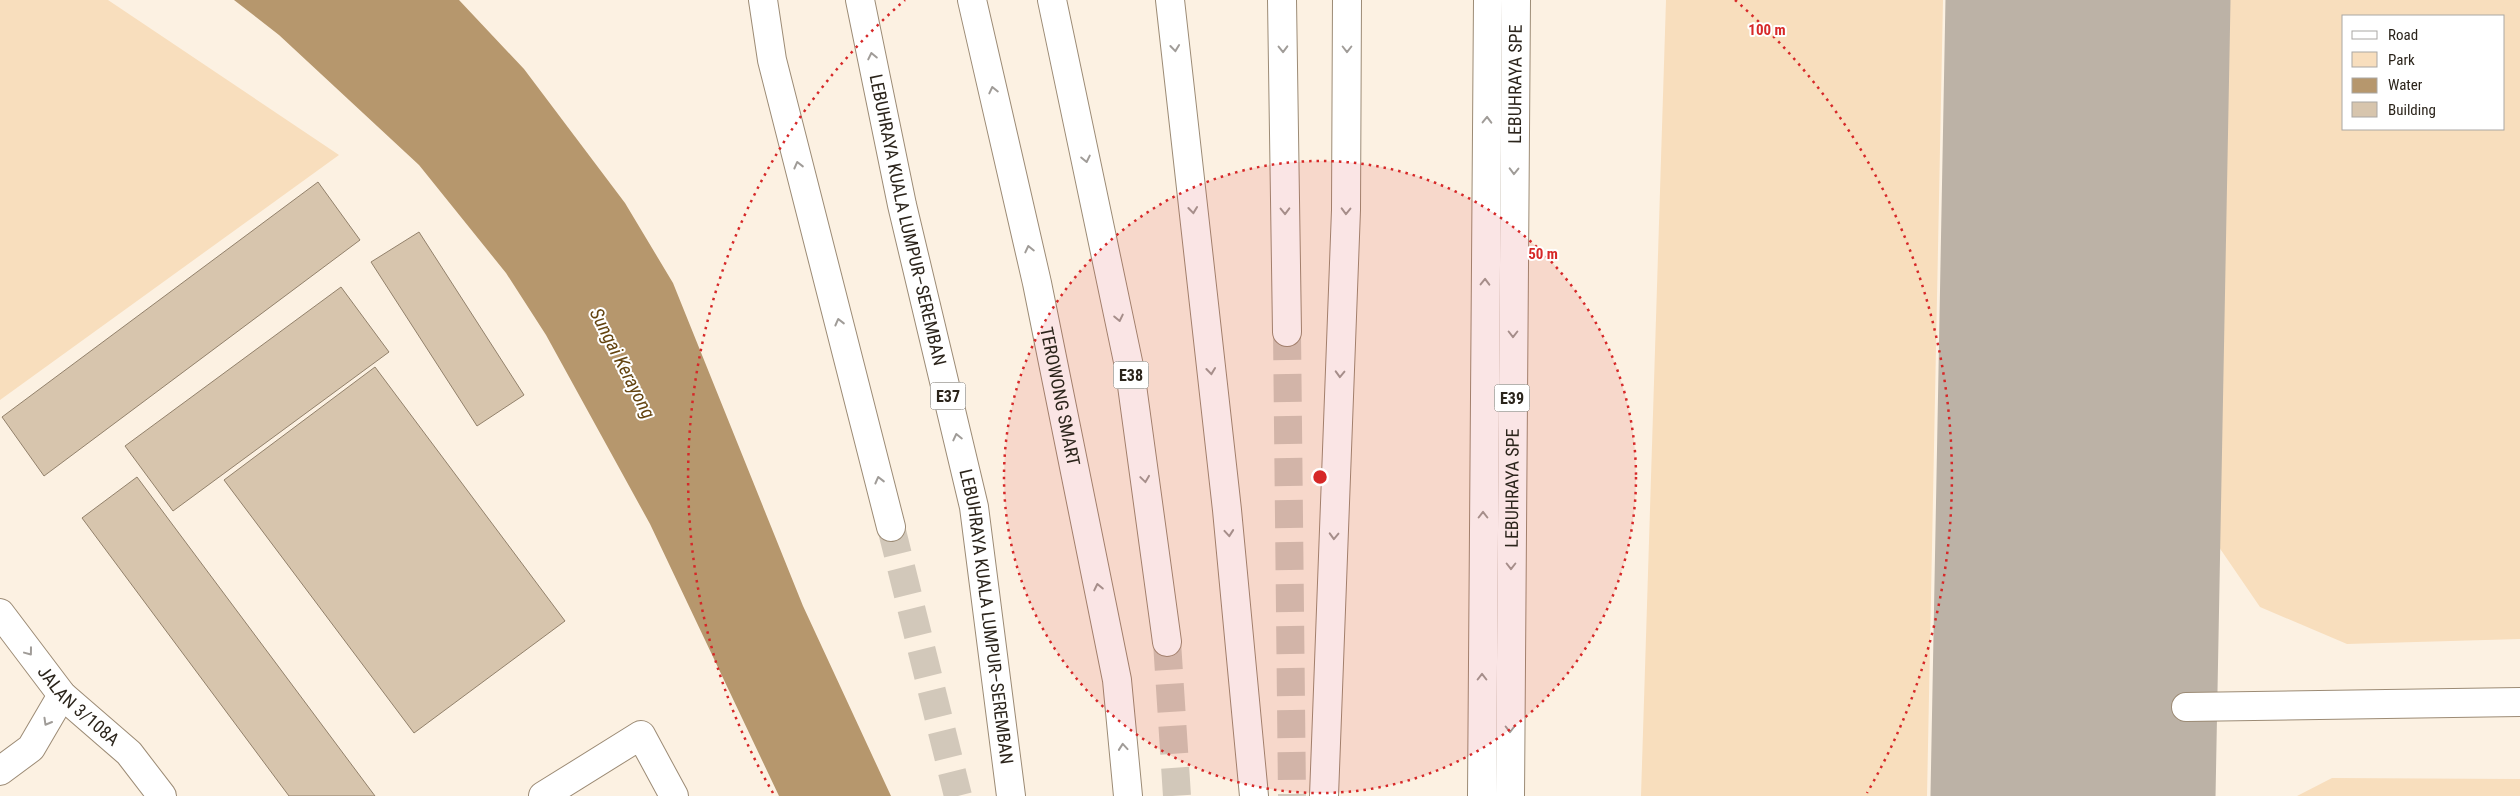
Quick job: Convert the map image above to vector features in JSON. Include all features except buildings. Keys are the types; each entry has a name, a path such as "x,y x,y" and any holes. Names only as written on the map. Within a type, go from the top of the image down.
{"main road":[{"path":"763,0 772,60 891,527"},
{"name":"LEBUHRAYA KUALA LUMPUR–SEREMBAN","path":"860,0 902,205 974,507 1011,796"},
{"name":"TEROWONG SMART","path":"972,0 1037,283 1117,680 1128,796"},
{"name":"E38","path":"1052,0 1077,111 1130,371 1167,642"},
{"name":"E38","path":"1072,0 1077,111"},
{"path":"1170,0 1227,510 1254,796"},
{"path":"1282,0 1287,332"},
{"path":"1324,796 1346,210 1347,0"},
{"name":"LEBUHRAYA SPE","path":"1482,796 1488,0"},
{"name":"LEBUHRAYA SPE","path":"1510,796 1516,0"},
{"name":"JALAN 3/108A","path":"0,613 62,696 130,753 162,796"},
{"path":"0,771 31,748 62,696"},
{"path":"2186,707 2520,702"},
{"path":"543,796 641,735 674,796"}],"green space":[{"path":"0,0 108,0 339,155 0,400"},
{"path":"1666,0 1943,0 1927,796 1641,796"},
{"path":"2219,0 2520,0 2520,639 2347,644 2260,607 2210,534"},
{"path":"2332,778 2520,779 2520,796 2297,796"}],"water":[{"name":"Sungai Kerayong","path":"234,0 459,0 524,69 625,203 673,283 803,606 891,796 779,796 650,524 546,335 506,273 419,165 279,35"}],"runway":[{"path":"2073,796 2088,0"}],"tunnel":[{"path":"1287,332 1292,796"},
{"path":"891,527 958,796"},
{"path":"1167,642 1177,796"}]}
